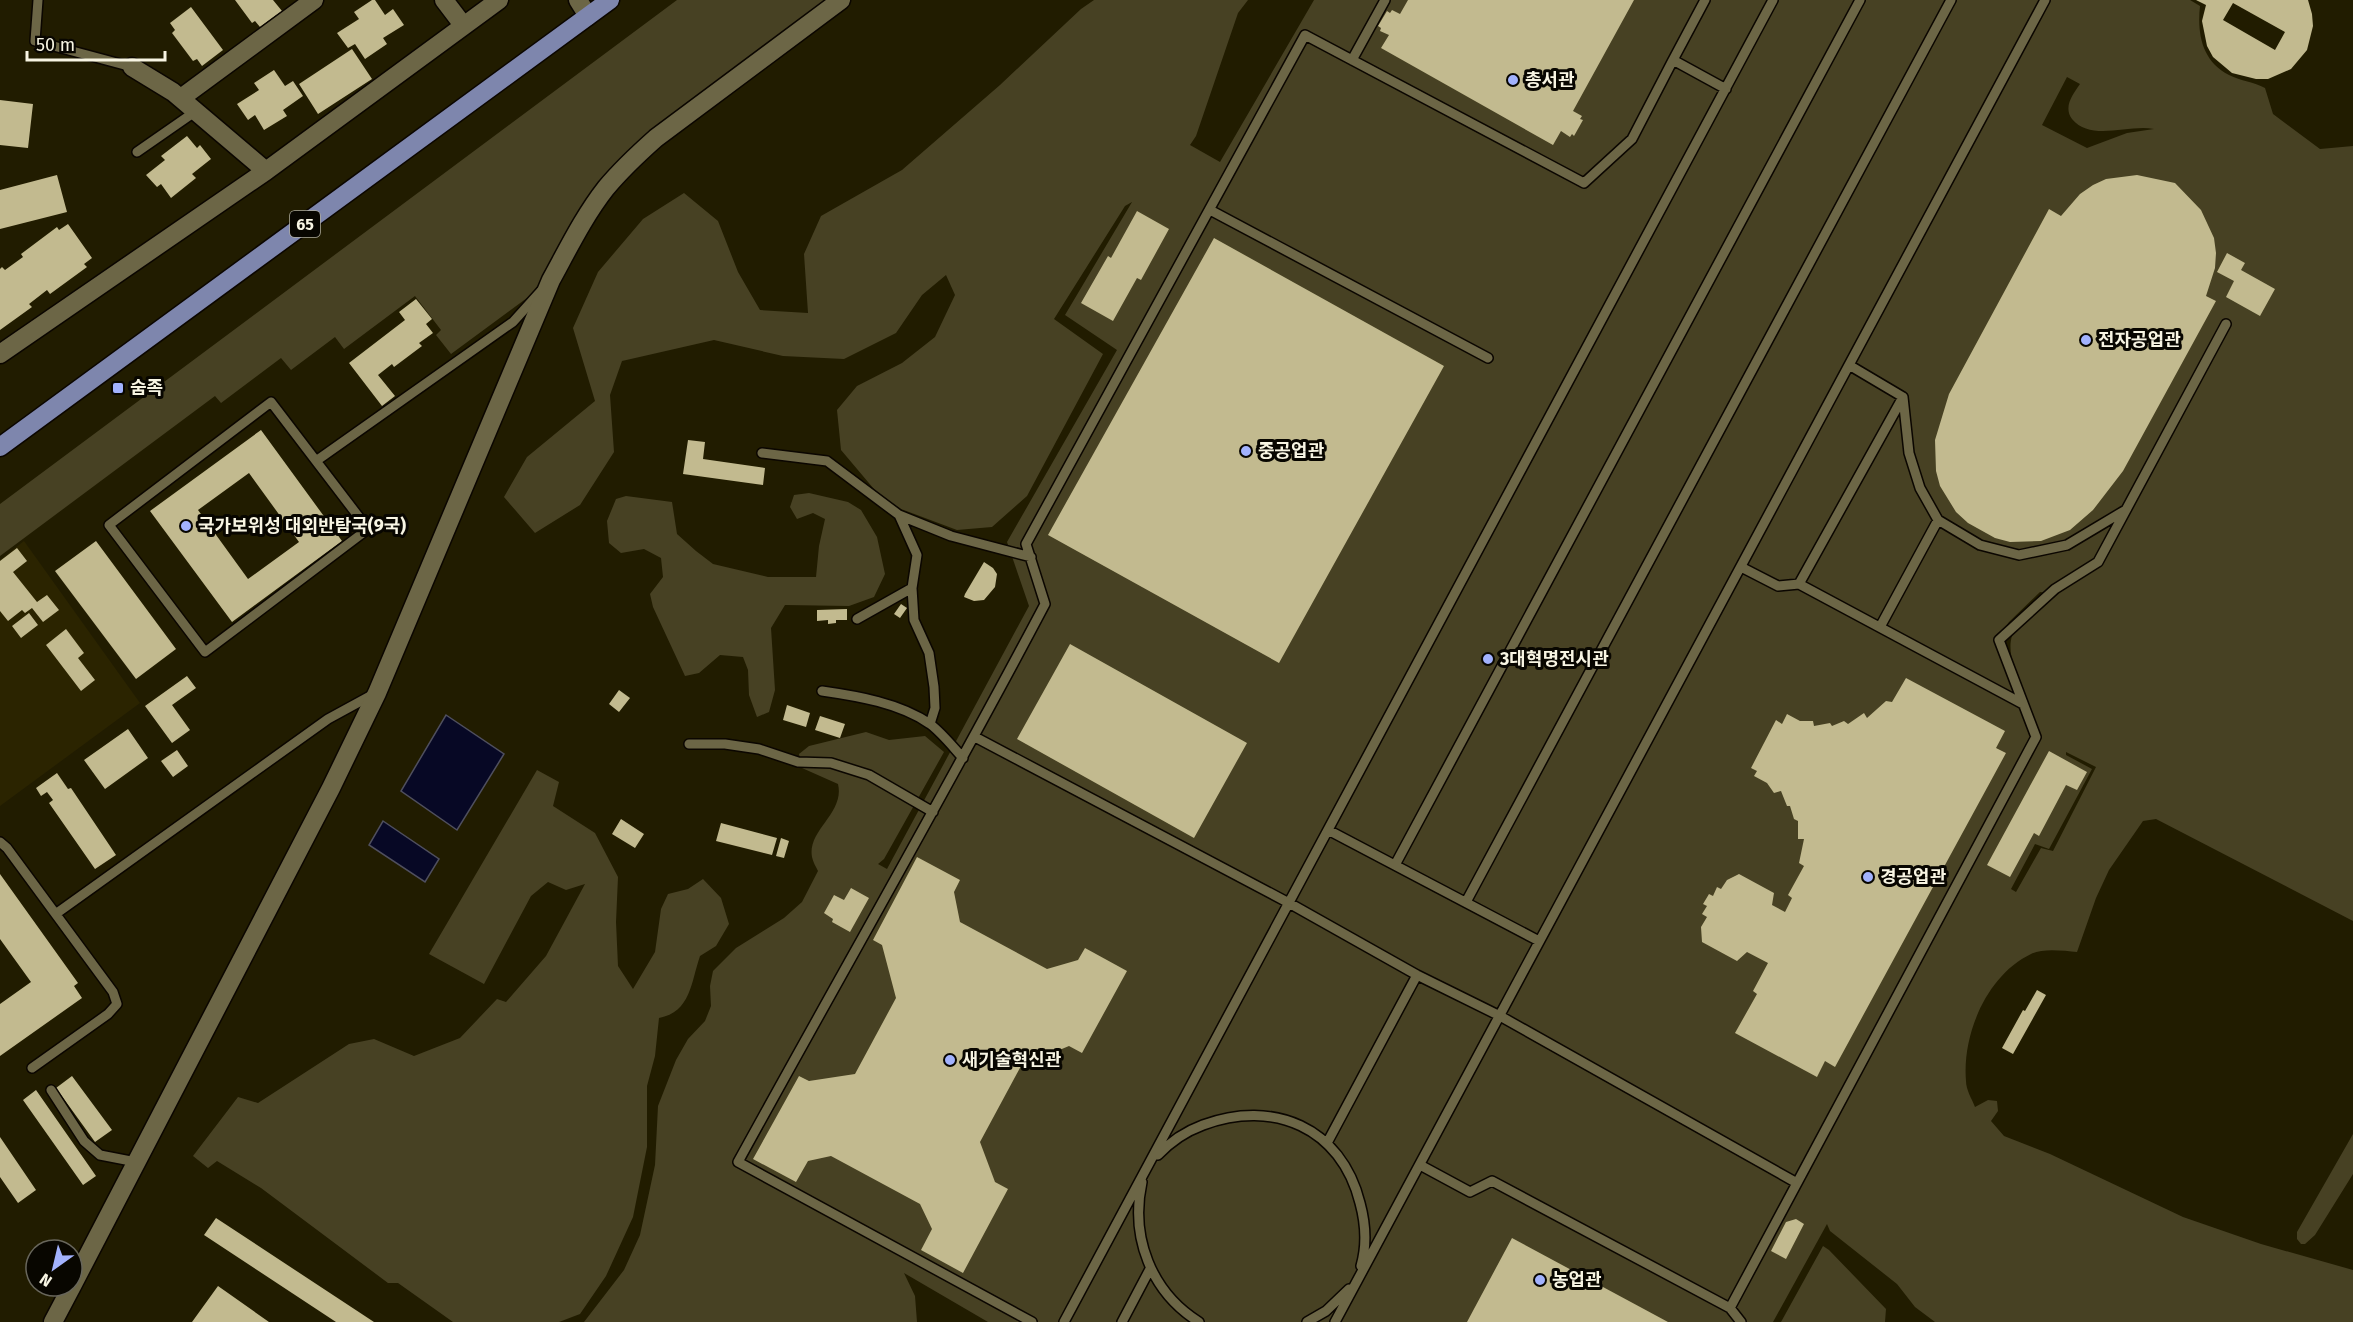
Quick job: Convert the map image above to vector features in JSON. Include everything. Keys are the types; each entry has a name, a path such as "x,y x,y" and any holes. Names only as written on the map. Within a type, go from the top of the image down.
{"main road":[{"name":"65","path":"0,447 610,0"}],"street":[{"path":"181,98 314,0"},
{"path":"444,0 463,26"},
{"path":"0,354 266,171 499,0"},
{"path":"578,0 588,16"},
{"path":"84,1263 331,788 377,693 551,280 585,219 605,189 656,138 841,0"},
{"path":"132,67 181,98 266,171"},
{"path":"53,1322 66,1298"}],"lane":[{"path":"38,0 36,41 132,67"},
{"path":"1352,60 1385,0"},
{"path":"1032,1322 738,1162 975,737 1045,604 1026,544 1305,35 1584,183 1632,138 1705,0"},
{"path":"1064,1322 1773,0"},
{"path":"1395,865 1860,0"},
{"path":"1466,902 1951,0"},
{"path":"1335,1322 2045,0"},
{"path":"1673,60 1726,89"},
{"path":"137,152 196,111"},
{"path":"1210,210 1488,358"},
{"path":"316,461 513,321 551,280"},
{"path":"1730,1308 2036,736 1999,640 2055,590 2098,562 2226,324"},
{"path":"1849,365 1903,397"},
{"path":"1903,397 1909,453 1920,488 1938,520 1980,545 2019,555 2067,545 2126,509"},
{"path":"1799,584 1903,397"},
{"path":"271,402 316,461 368,529 205,652 109,525 271,402"},
{"path":"762,453 827,461 898,515 951,537 1030,558"},
{"path":"898,515 917,555 912,588 914,620 930,653 935,708 930,724"},
{"path":"1880,627 1938,520"},
{"path":"1741,567 1778,586 1799,584 2024,704"},
{"path":"857,619 912,588"},
{"path":"822,691 856,696 906,711 930,724 963,758"},
{"path":"57,913 328,718 377,693"},
{"path":"975,737 1289,903 1417,975 1500,1016 1797,1183"},
{"path":"689,744 725,744 759,749 798,762 831,763 870,774 933,812"},
{"path":"1328,831 1539,941"},
{"path":"0,842 57,913 113,992 117,1004 108,1014 32,1068"},
{"path":"1327,1143 1417,975"},
{"path":"51,1090 84,1141 100,1155 136,1161"},
{"path":"1199,1322 1173,1302 1161,1289 1150,1269 1138,1225 1140,1193 1145,1170 1174,1140 1187,1131 1236,1115 1270,1116 1304,1127 1327,1143 1351,1176 1365,1226 1365,1242 1356,1281 1326,1311 1307,1322"},
{"path":"1420,1165 1470,1192 1492,1181 1730,1308 1741,1322"},
{"path":"1122,1322 1150,1269"}],"shaded area":[{"path":"677,0 828,0 623,155 589,195 542,280 531,295 451,354 436,335 441,330 415,296 344,349 335,337 291,370 281,358 221,403 215,396 0,556 0,504"},
{"name":"3대혁명전시관","path":"1094,0 1248,0 1238,13 1196,136 1190,145 1220,162 1314,0 2190,0 2200,6 2199,27 2203,46 2220,69 2229,75 2265,88 2273,114 2320,149 2353,146 2353,921 2156,819 2143,821 2109,870 2096,898 2077,952 2054,950 2031,954 2015,964 1990,991 1980,1008 1968,1044 1966,1084 1975,1107 1988,1100 1997,1101 1998,1111 1991,1121 2004,1136 2050,1154 2183,1217 2261,1244 2353,1270 2353,1322 1935,1322 1915,1307 1897,1284 1830,1231 1827,1224 1773,1322 988,1322 904,1273 915,1296 917,1322 584,1322 624,1270 640,1235 655,1165 658,1106 676,1060 688,1039 705,1021 711,1006 710,986 713,971 736,948 784,918 802,902 818,871 812,859 812,847 836,804 839,794 838,784 802,768 799,754 809,746 866,732 889,740 925,736 944,752 884,859 878,864 887,869 1029,606 1007,542 1117,350 1065,315 1132,202 1125,206 1054,319 1103,354 1027,496 992,527 957,530 901,509 879,495 841,450 837,410 857,386 902,363 935,337 955,295 946,275 922,295 896,333 844,359 783,356 714,340 622,361 610,395 614,452 580,505 535,533 504,497 527,457 595,401 573,328 598,272 643,219 684,193 718,221 738,272 760,310 808,313 804,254 821,216 902,170 1000,85 1081,9","holes":["2067,77 2080,84 2070,101 2068,110 2072,119 2080,126 2099,131 2154,129 2127,133 2087,148 2042,125","2040,592 2056,594 2031,613 2015,630 2011,643 2013,665 2002,652 2002,632 2009,622","2066,752 2096,767 2053,851 2041,848 2016,892 2011,889 2035,844 2049,849 2092,769 2066,755"]},
{"path":"809,493 848,502 861,510 877,537 885,574 874,597 849,606 785,605 771,628 775,690 769,712 757,717 749,695 748,670 743,657 720,655 699,673 685,676 653,607 650,594 663,577 661,558 644,549 621,553 609,543 607,521 616,499 626,496 672,502 677,534 713,564 768,577 816,577 825,519 813,513 797,519 790,507 794,495"},
{"path":"24,541 140,703 0,806 0,560"},
{"path":"537,770 559,782 553,806 595,833 618,877 616,922 618,966 633,989 655,952 661,909 668,894 688,889 703,879 721,898 729,924 716,946 700,956 684,1003 670,1015 659,1018 655,1056 647,1086 647,1147 633,1217 606,1276 580,1314 559,1322 453,1322 398,1283 388,1283 261,1188 217,1161 208,1168 193,1156 238,1097 258,1103 349,1044 374,1039 414,1056 460,1038 497,999 506,1002 546,956 585,884 566,890 548,882 531,896 484,984 429,954"},
{"path":"2353,1134 2353,1174 2315,1235 2305,1244 2301,1244 2297,1239 2297,1232"},
{"path":"1823,1246 1886,1309 1885,1322 1781,1322"}],"water":[{"path":"446,715 504,754 457,830 401,791"},
{"path":"383,821 439,859 425,882 369,845"}],"building":[{"path":"235,0 273,0 282,11 260,27 255,21 252,23"},
{"path":"375,0 385,15 393,9 404,25 383,38 387,44 365,59 355,44 348,48 337,33 359,19 354,12"},
{"name":"총서관","path":"1408,0 1634,0 1573,111 1582,116 1580,119 1583,120 1574,136 1572,134 1570,137 1561,131 1553,145 1381,48 1389,35 1380,31 1381,28 1378,26 1387,11 1390,13 1392,10 1400,14"},
{"path":"2196,0 2308,0 2313,26 2307,50 2291,69 2268,79 2256,79 2232,73 2213,57 2207,46 2202,21 2206,5","holes":["2233,3 2285,32 2275,50 2223,20"]},
{"path":"191,7 223,50 202,66 197,59 193,61 172,33 175,30 170,23"},
{"path":"352,49 372,79 318,114 299,84"},
{"path":"274,70 285,86 293,81 303,96 283,110 287,116 264,130 255,115 248,120 237,104 259,90 254,83"},
{"path":"0,100 33,104 28,148 0,145"},
{"path":"187,136 197,148 200,145 211,159 192,174 196,178 171,198 161,184 157,187 146,175 165,160 161,156"},
{"path":"57,175 67,212 0,229 0,190"},
{"name":"전자공업관","path":"2137,175 2175,183 2201,210 2214,238 2216,253 2215,268 2206,296 2216,301 2123,471 2093,510 2070,530 2041,541 2010,542 1995,538 1968,523 1956,512 1940,486 1936,471 1935,440 1949,394 2049,209 2061,216 2080,194 2093,185 2106,179"},
{"path":"1137,211 1169,229 1141,280 1137,278 1113,321 1081,303 1108,256 1111,258"},
{"path":"68,224 92,258 84,264 87,267 50,294 47,290 29,304 32,307 0,330 0,269 2,267 5,270 23,257 21,254 57,227 59,230"},
{"name":"중공업관","path":"1214,238 1444,366 1279,663 1048,535"},
{"path":"2227,253 2245,263 2241,270 2275,289 2260,316 2226,297 2234,281 2217,272"},
{"path":"416,299 432,319 426,324 433,333 419,343 422,346 394,367 392,364 378,375 395,396 382,406 349,363 405,320 399,312"},
{"name":"국가보위성 대외반탐국(9국)","path":"261,430 342,541 232,622 150,511","holes":["249,473 299,542 248,579 198,510"]},
{"path":"688,440 705,442 703,459 765,468 763,485 683,474"},
{"path":"96,541 176,649 136,679 55,571"},
{"path":"17,548 27,561 13,572 37,602 47,595 59,610 43,622 32,608 25,613 22,610 8,621 0,611 0,561"},
{"path":"984,562 997,574 995,587 984,600 974,601 964,597 965,594"},
{"path":"901,604 907,608 900,618 894,614"},
{"path":"847,609 847,620 836,620 836,623 828,624 828,620 817,621 817,610"},
{"path":"29,613 38,625 21,638 12,626"},
{"path":"66,629 84,653 78,658 95,680 81,691 46,645"},
{"path":"1070,644 1247,743 1194,838 1017,739"},
{"path":"187,676 196,688 172,705 190,730 172,743 145,706"},
{"name":"경공업관","path":"1906,678 2005,731 1996,748 2006,753 1835,1067 1825,1061 1817,1077 1735,1033 1757,994 1753,991 1768,963 1747,952 1737,961 1702,942 1701,927 1707,917 1702,914 1707,906 1703,904 1709,894 1713,896 1717,887 1721,889 1727,880 1739,874 1774,893 1772,905 1785,912 1792,898 1788,895 1804,866 1799,863 1804,839 1798,839 1798,821 1794,819 1790,806 1787,806 1781,791 1774,793 1767,783 1754,776 1757,771 1751,768 1776,720 1782,724 1787,714 1800,721 1813,721 1814,726 1830,723 1832,726 1844,721 1848,724 1864,713 1867,718 1886,701 1892,702"},
{"path":"619,690 630,698 619,712 609,704"},
{"path":"787,705 810,713 806,727 783,720"},
{"path":"820,716 845,724 840,738 815,730"},
{"path":"128,729 148,758 105,789 84,760"},
{"path":"177,750 188,766 173,777 161,761"},
{"path":"2049,751 2087,772 2077,790 2066,785 2039,836 2034,833 2010,877 1987,865"},
{"path":"57,773 68,789 71,788 116,855 95,869 49,803 53,800 47,792 41,796 36,788"},
{"path":"621,819 644,834 635,848 612,834"},
{"path":"721,823 777,838 772,855 716,841"},
{"path":"781,838 789,841 784,858 776,856"},
{"name":"새기술혁신관","path":"917,857 960,880 954,892 960,922 1047,969 1078,960 1085,948 1127,971 1082,1053 1069,1046 1021,1066 980,1142 995,1182 1008,1189 963,1273 921,1250 932,1229 920,1204 831,1156 808,1161 796,1182 753,1159 799,1076 809,1081 855,1074 896,998 882,945 873,940"},
{"path":"0,874 78,983 74,986 82,998 0,1056 0,1004 31,982 0,939"},
{"path":"851,888 869,898 850,932 832,922 833,919 824,913 834,895 844,900"},
{"path":"2037,990 2046,995 2013,1054 2002,1048"},
{"path":"72,1076 112,1130 95,1142 56,1088"},
{"path":"36,1090 96,1176 83,1185 23,1100"},
{"path":"0,1137 36,1190 18,1203 0,1177"},
{"path":"216,1218 374,1322 336,1322 204,1235"},
{"path":"1796,1219 1804,1224 1786,1259 1771,1251 1786,1222"},
{"name":"농업관","path":"1512,1238 1668,1322 1467,1322"},
{"path":"218,1286 269,1322 192,1322"}],"place":[{"name":"총서관","path":"1513,80"},
{"name":"전자공업관","path":"2086,340"},
{"name":"숨족","path":"118,388"},
{"name":"중공업관","path":"1246,451"},
{"name":"국가보위성 대외반탐국(9국)","path":"186,526"},
{"name":"3대혁명전시관","path":"1488,659"},
{"name":"경공업관","path":"1868,877"},
{"name":"새기술혁신관","path":"950,1060"},
{"name":"농업관","path":"1540,1280"}]}
